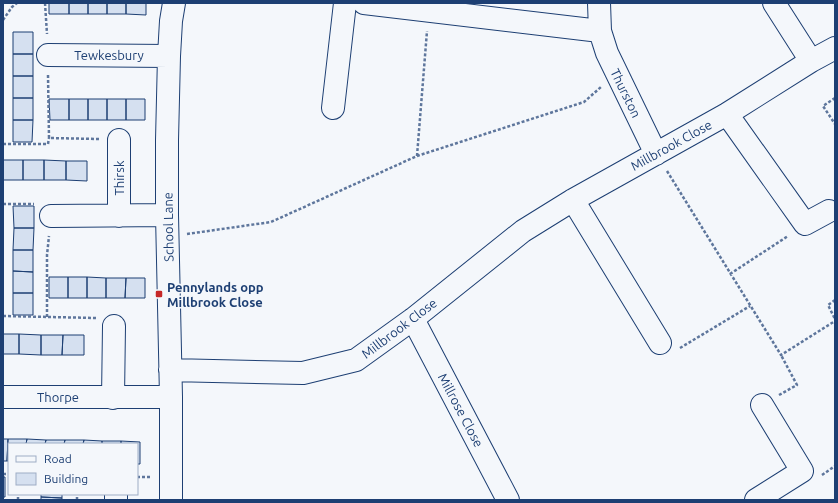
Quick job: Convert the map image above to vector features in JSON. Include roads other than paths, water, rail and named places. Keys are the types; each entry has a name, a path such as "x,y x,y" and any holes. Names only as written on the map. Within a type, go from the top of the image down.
{"street":[{"name":"School Lane","path":"171,500 167,140 169,56 171,21 174,3"},
{"path":"333,108 345,3"},
{"path":"364,3 429,11 501,11 600,31"},
{"name":"Thurston","path":"599,3 600,31 607,53 656,154"},
{"path":"774,3 811,61"},
{"name":"Millbrook Close","path":"170,370 303,373 356,360 413,319 523,231 573,200 727,114 811,61 835,48"},
{"name":"Tewkesbury","path":"48,55 169,56"},
{"name":"Millbrook Close","path":"727,114 805,224 829,211"},
{"name":"Thirsk","path":"119,140 119,216"},
{"path":"573,200 660,343"},
{"path":"51,216 167,215"},
{"name":"Millrose Close","path":"413,319 508,500"},
{"path":"113,398 114,326"},
{"name":"Thorpe","path":"3,397 171,397"},
{"path":"756,500 802,471 762,405"}],"place":[{"name":"Pennylands opp Millbrook Close","path":"159,294"}]}
